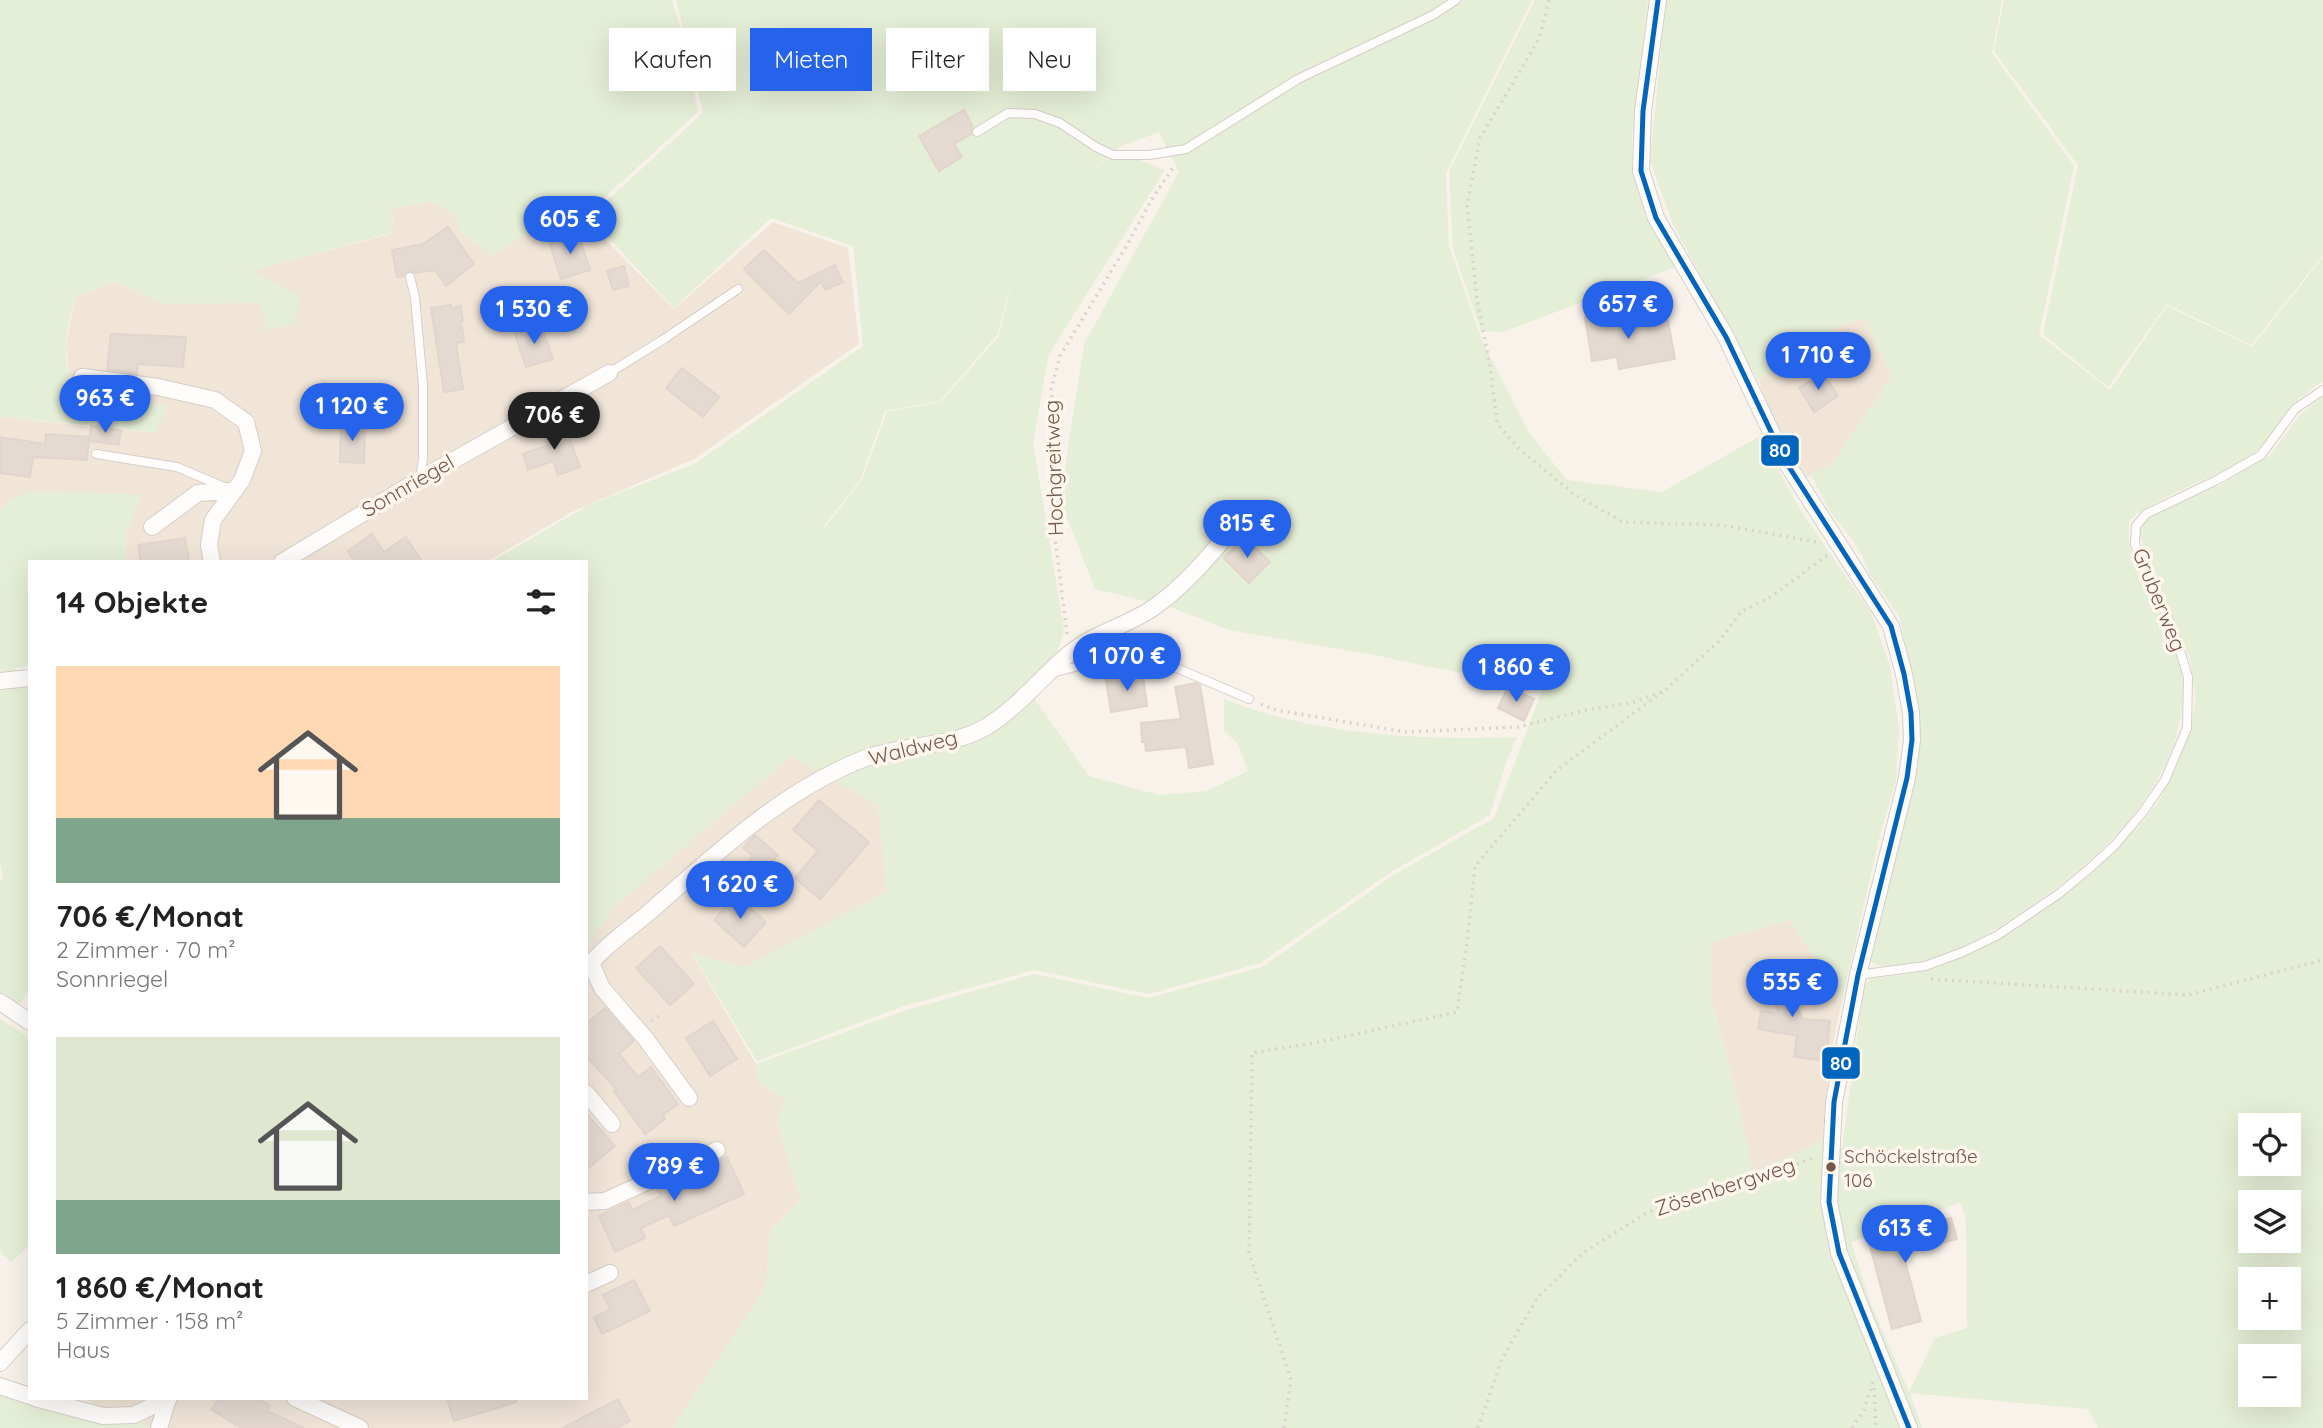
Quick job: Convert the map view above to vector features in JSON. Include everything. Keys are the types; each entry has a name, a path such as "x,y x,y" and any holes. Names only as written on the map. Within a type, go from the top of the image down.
{"street":[{"path":"1658,0 1643,111 1641,171 1656,218 1726,338 1784,459 1891,626 1911,713 1912,740 1907,778 1858,975 1834,1102 1829,1202 1839,1254 1909,1428"},
{"name":"Sonnriegel","path":"285,560 420,479 609,373"},
{"path":"82,377 158,387 215,400 246,422 253,451 242,480 213,520 209,545 212,560"},
{"path":"152,527 198,493 233,491"},
{"name":"Waldweg","path":"588,966 734,838 811,784 864,759 893,750 961,737 985,728 1019,703 1070,653 1093,638 1153,608 1181,586 1235,526"},
{"path":"0,681 28,678"},
{"path":"588,966 602,988 645,1038 689,1098"},
{"path":"0,1003 28,1021"},
{"path":"588,1095 612,1124"},
{"path":"588,1202 605,1201 717,1150"},
{"path":"588,1283 610,1273"},
{"path":"0,1363 28,1332"},
{"path":"0,1386 28,1395"},
{"path":"43,1400 103,1416 134,1415 167,1400"},
{"path":"159,1428 169,1400"},
{"path":"299,1400 360,1428"}],"lane":[{"path":"977,132 1008,113 1035,114 1060,122 1096,147 1113,155 1149,155 1185,149 1298,79 1433,15 1456,0"},
{"path":"410,277 415,298 423,385 423,458 420,479"},
{"path":"609,373 674,333 737,289"},
{"name":"Gruberweg","path":"1858,975 1925,966 1998,935 2060,893 2090,868 2115,845 2143,812 2165,780 2187,728 2188,677 2174,631 2135,544 2136,526 2146,514 2217,480 2260,455 2295,410 2323,390"},
{"path":"96,454 177,467 233,491"},
{"path":"1049,673 1079,666 1102,654 1118,651 1171,666 1250,699"}],"path":[{"path":"1549,0 1539,39 1479,138 1467,205 1497,423 1518,448 1575,495 1623,522 1722,525 1840,545"},
{"name":"Hochgreitweg","path":"1070,653 1055,537 1058,455 1051,390 1060,356 1152,199 1185,149"},
{"path":"1284,1428 1292,1380 1249,1253 1252,1053 1319,1042 1457,1012 1468,943 1475,866 1558,769 1664,691 1719,641 1742,611 1771,597 1840,545"},
{"path":"1250,699 1276,710 1405,732 1518,727 1586,710 1631,703 1664,691"},
{"path":"1927,979 2188,995 2323,960"},
{"name":"Zösenbergweg","path":"1478,1428 1503,1359 1537,1298 1583,1253 1648,1212 1702,1193 1778,1172 1833,1150"},
{"path":"1852,1428 1864,1410 1873,1380 1876,1428"}],"shaded area":[{"path":"432,201 455,216 462,233 492,255 546,223 583,217 674,309 773,222 848,248 859,344 694,459 572,512 489,560 289,560 286,552 276,560 126,560 125,534 142,495 10,499 0,511 0,417 153,433 169,406 84,392 69,375 66,344 75,297 116,282 164,304 261,303 292,325 252,271 393,233 392,208"},
{"path":"1863,319 1892,376 1833,463 1804,479 1786,451 1758,380 1843,324"},
{"path":"792,756 878,805 887,892 744,968 692,954 756,1064 758,1081 786,1101 777,1120 800,1200 770,1231 766,1288 674,1428 149,1428 84,1400 588,1400 588,943 616,905"},
{"path":"1790,920 1842,1000 1829,1062 1823,1141 1753,1173 1735,1089 1711,998 1711,942"}],"green space":[{"path":"0,0 672,0 680,28 609,28 609,91 694,91 698,112 583,217 546,223 492,255 462,233 455,216 432,201 392,208 393,232 253,271 301,297 293,325 264,330 261,303 164,304 117,282 75,296 66,346 66,359 74,381 87,392 169,406 154,433 0,417"},
{"path":"676,0 1532,0 1446,173 1449,246 1482,341 1529,433 1567,480 1662,492 1760,436 1801,511 1871,613 1890,666 1899,729 1896,781 1880,835 1842,1000 1790,920 1711,942 1711,999 1753,1172 1823,1141 1842,1148 1864,987 1870,979 1912,973 1963,956 2045,909 2087,877 2142,823 2161,798 2188,737 2196,700 2190,660 2139,534 2144,522 2155,514 2220,485 2270,455 2301,414 2323,396 2323,1428 2098,1428 2088,1409 1910,1393 1922,1428 674,1428 766,1288 770,1231 800,1200 777,1120 786,1101 758,1081 756,1064 904,1011 1034,974 1149,998 1262,967 1392,876 1494,818 1542,690 1369,654 1229,630 1170,607 1095,589 1060,500 1084,344 1179,172 1159,132 1119,147 1092,172 1108,159 1137,159 1165,170 1049,354 1033,442 1064,630 1057,653 1037,679 979,725 819,772 792,756 616,905 588,943 588,560 493,560 589,505 696,463 863,346 853,246 771,218 674,308 589,217 703,113 698,91 736,91 736,28 683,28","holes":["1012,281 999,336 941,402 887,412 862,480 821,530 860,480 885,411 940,401 997,335","1960,1202 1966,1219 1967,1328 1935,1338 1909,1392 1869,1299 1851,1242 1882,1233"]},
{"path":"1535,0 1648,0 1632,133 1632,172 1647,219 1675,267 1503,332 1481,331 1453,249 1449,171"},
{"path":"1666,0 2002,0 1992,53 2074,166 2039,335 2110,390 2167,306 2252,347 2323,257 2323,382 2293,405 2267,440 2252,454 2159,501 2129,520 2130,547 2174,640 2183,699 2175,741 2156,782 2130,819 2098,853 2062,884 1989,933 1947,953 1912,964 1881,966 1869,961 1916,695 1900,618 1869,573 1862,555 1849,535 1830,512 1811,475 1833,463 1892,376 1863,319 1843,324 1758,380 1674,226 1650,161"},
{"path":"2004,0 2323,0 2323,255 2251,345 2167,304 2108,387 2043,334 2078,165 1994,51"},
{"path":"31,491 142,494 125,534 126,560 28,560 28,666 15,668 16,681 28,680 28,993 20,1003 12,1003 0,995 0,880 3,878 0,863 0,511 10,499"},
{"path":"1033,697 1089,776 1159,795 1207,791 1248,771 1238,744 1224,731 1224,699 1294,721 1368,733 1444,738 1517,737 1490,815 1391,872 1260,963 1149,994 1034,970 904,1006 757,1061 692,953 744,967 887,892 878,805 830,778 881,757 924,747"},
{"path":"0,1019 28,1037 28,1247 11,1262 0,1252"},
{"path":"0,1395 106,1425 134,1421 149,1428 0,1428"}],"building":[{"path":"964,110 973,127 971,134 954,144 962,157 939,171 919,136"},
{"path":"448,227 474,264 446,286 435,270 415,273 409,271 404,276 397,277 392,250 423,244"},
{"path":"578,232 590,270 561,279 549,241"},
{"path":"764,250 798,283 835,265 843,282 825,290 821,281 789,314 744,269"},
{"path":"624,266 629,286 613,290 607,271"},
{"path":"451,305 451,308 461,306 464,342 456,343 463,389 444,392 431,308"},
{"path":"1621,311 1624,329 1668,321 1675,359 1619,369 1617,357 1592,361 1585,317"},
{"path":"541,325 553,359 526,367 515,334"},
{"path":"111,334 186,337 183,367 138,364 137,374 107,370"},
{"path":"1837,341 1851,359 1832,373 1818,354"},
{"path":"682,368 719,397 703,417 666,388"},
{"path":"1823,373 1838,396 1814,412 1799,388"},
{"path":"341,423 365,424 364,463 340,462"},
{"path":"564,424 580,467 558,475 553,461 528,470 523,454 548,445 543,431"},
{"path":"91,426 121,430 119,445 89,441"},
{"path":"46,434 89,437 87,460 33,457 30,477 0,473 0,437 45,444"},
{"path":"372,534 384,552 406,537 421,560 354,560 348,551"},
{"path":"1244,537 1270,562 1249,583 1224,558"},
{"path":"185,538 189,560 141,560 138,545"},
{"path":"1143,675 1147,706 1111,712 1106,680"},
{"path":"1196,683 1200,685 1213,764 1189,768 1186,747 1146,751 1145,742 1142,742 1141,723 1181,719 1175,687"},
{"path":"1508,687 1534,699 1524,721 1498,708"},
{"path":"819,800 869,842 820,899 795,878 818,851 793,830"},
{"path":"755,835 778,855 755,881 741,870 753,856 743,848"},
{"path":"736,896 766,922 744,947 714,920"},
{"path":"660,946 694,984 670,1005 636,968"},
{"path":"1769,961 1803,1019 1830,1021 1826,1061 1794,1057 1797,1036 1758,1029 1761,1011 1780,1014 1753,970"},
{"path":"605,1008 634,1041 619,1054 638,1077 651,1067 678,1104 663,1115 665,1119 645,1134 614,1091 617,1090 588,1058 588,1022"},
{"path":"713,1021 737,1059 710,1076 686,1038"},
{"path":"588,1115 615,1146 588,1168"},
{"path":"727,1157 744,1194 674,1226 669,1215 641,1228 645,1238 615,1252 599,1216 629,1202 632,1210 661,1196 657,1189"},
{"path":"1925,1217 1927,1224 1951,1218 1957,1239 1903,1253 1921,1321 1892,1329 1868,1239 1908,1229 1907,1221"},
{"path":"634,1280 650,1311 602,1334 594,1318 610,1309 603,1295"},
{"path":"618,1399 630,1421 617,1428 563,1428"},
{"path":"218,1400 260,1400 270,1406 267,1411 304,1428 241,1428 212,1410"},
{"path":"448,1400 516,1400 516,1402 454,1421"}],"transit line":[{"name":"80","path":"1658,0 1643,111 1641,171 1656,218 1726,337 1784,459 1891,626 1911,713 1912,740 1907,778 1858,975 1834,1102 1829,1202 1839,1253 1909,1428"}],"place":[{"name":"Schöckelstraße 106","path":"1831,1167"}]}
